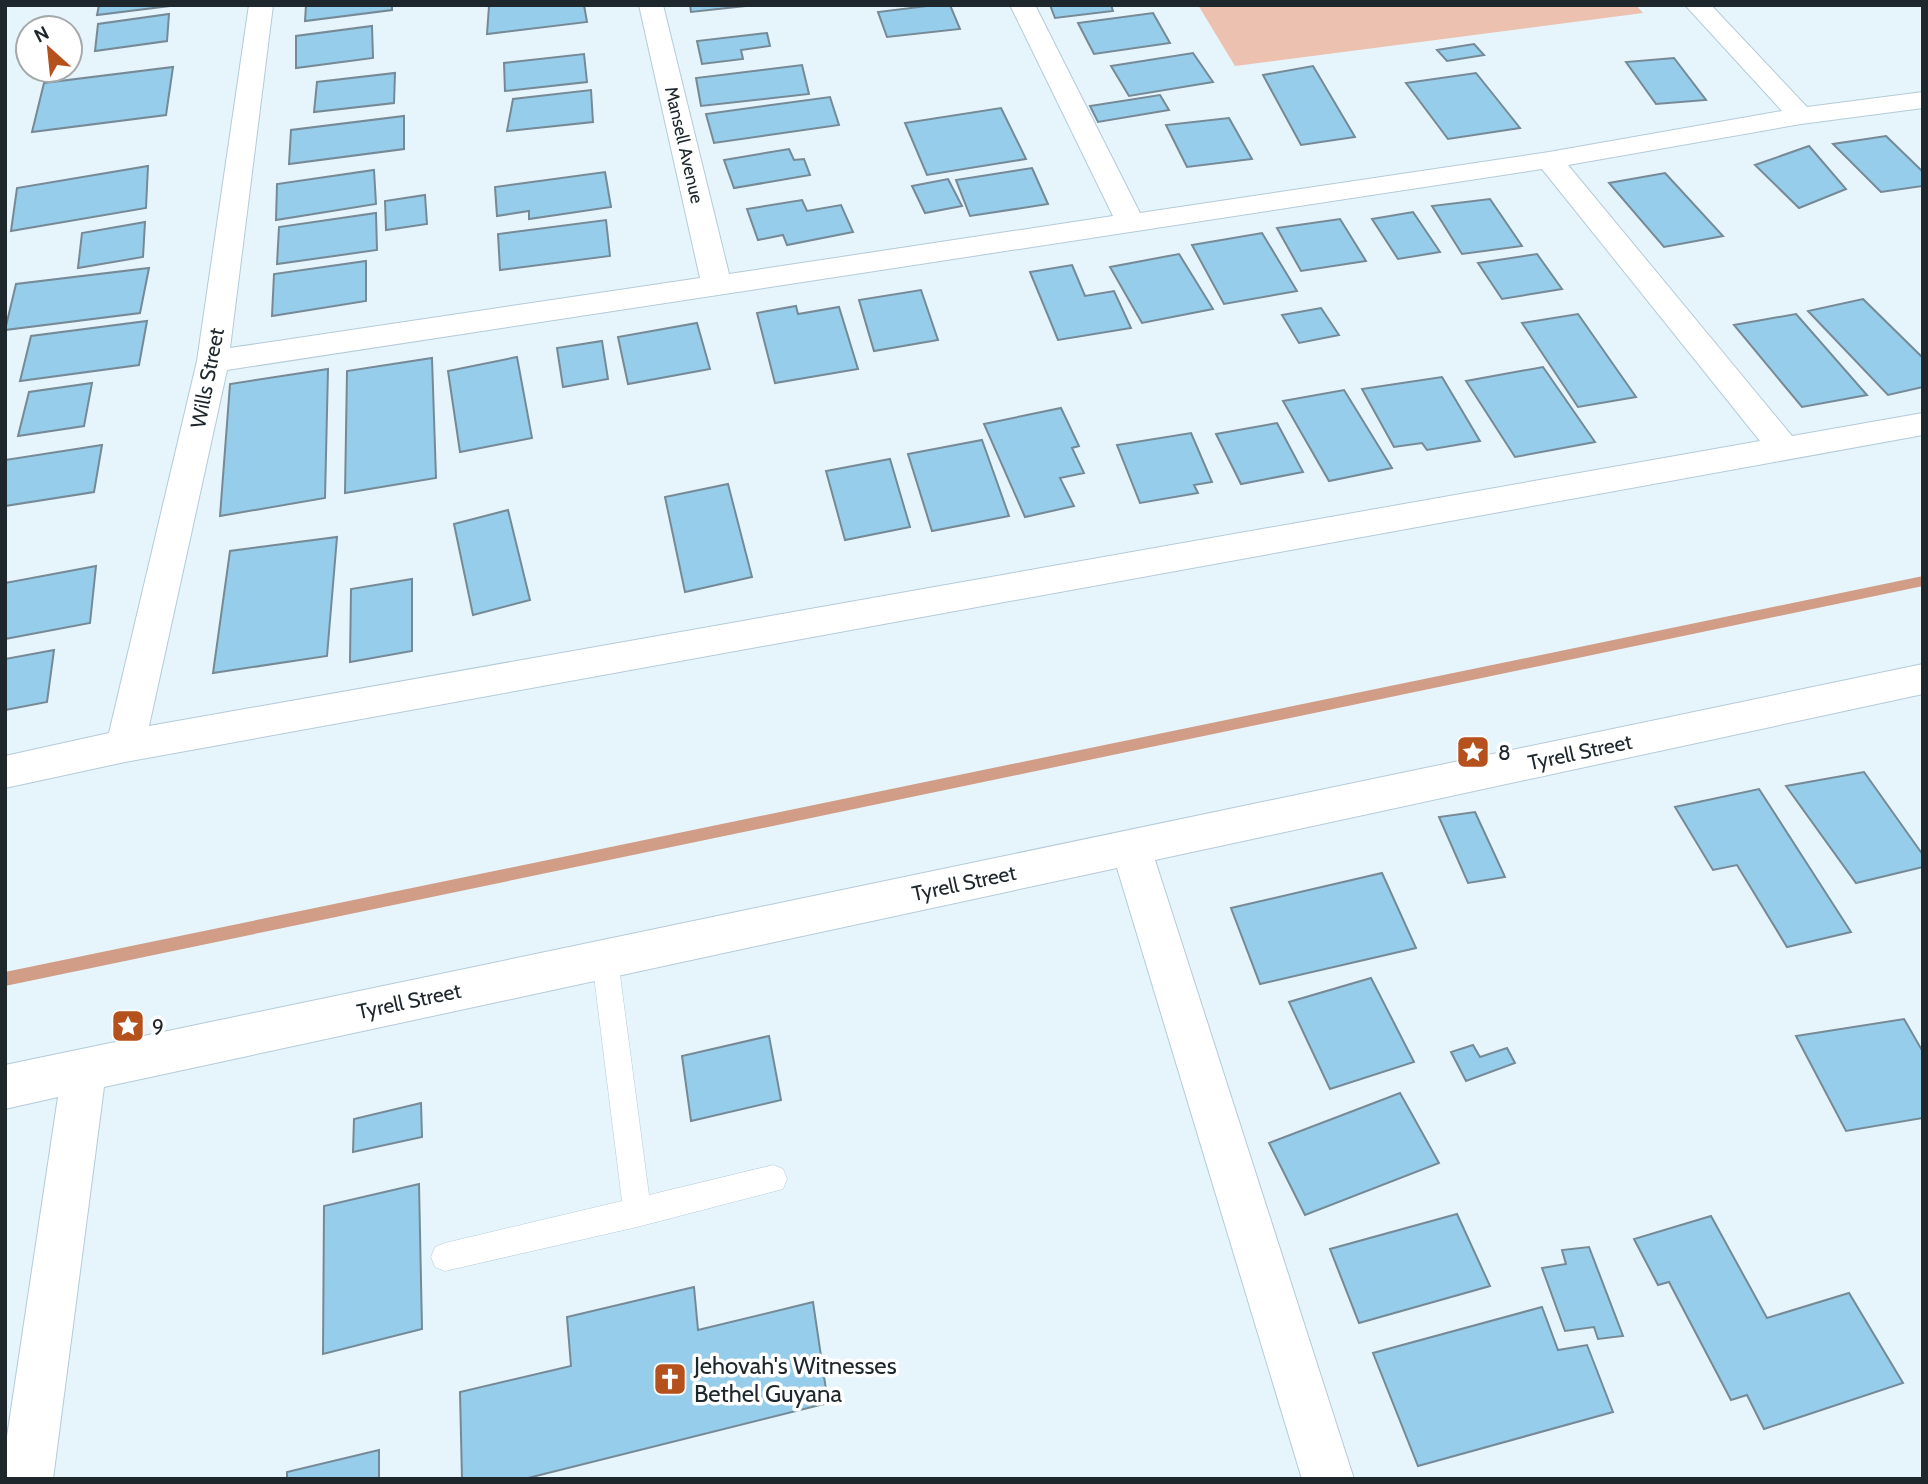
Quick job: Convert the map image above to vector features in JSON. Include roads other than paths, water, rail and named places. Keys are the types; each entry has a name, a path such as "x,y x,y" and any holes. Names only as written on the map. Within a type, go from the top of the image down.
{"street":[{"name":"Wills Street","path":"125,746 213,361 261,5"},
{"name":"Mansell Avenue","path":"651,5 717,285"},
{"path":"1022,5 1130,221"},
{"path":"1696,5 1801,116"},
{"path":"213,361 1549,160 1801,116 1923,100"},
{"path":"1549,160 1785,450"},
{"path":"5,772 125,746 1923,424"},
{"name":"Tyrell Street","path":"5,1087 1923,679"},
{"path":"1131,847 1328,1479"},
{"path":"27,1479 84,1070"}],"lane":[{"path":"605,960 637,1213"},
{"path":"445,1257 773,1179"}],"waterway":[{"path":"5,979 1923,581"}],"place":[{"name":"8","path":"1473,752"},
{"name":"9","path":"128,1026"},
{"name":"Jehovah's Witnesses Bethel Guyana","path":"670,1379"}]}
